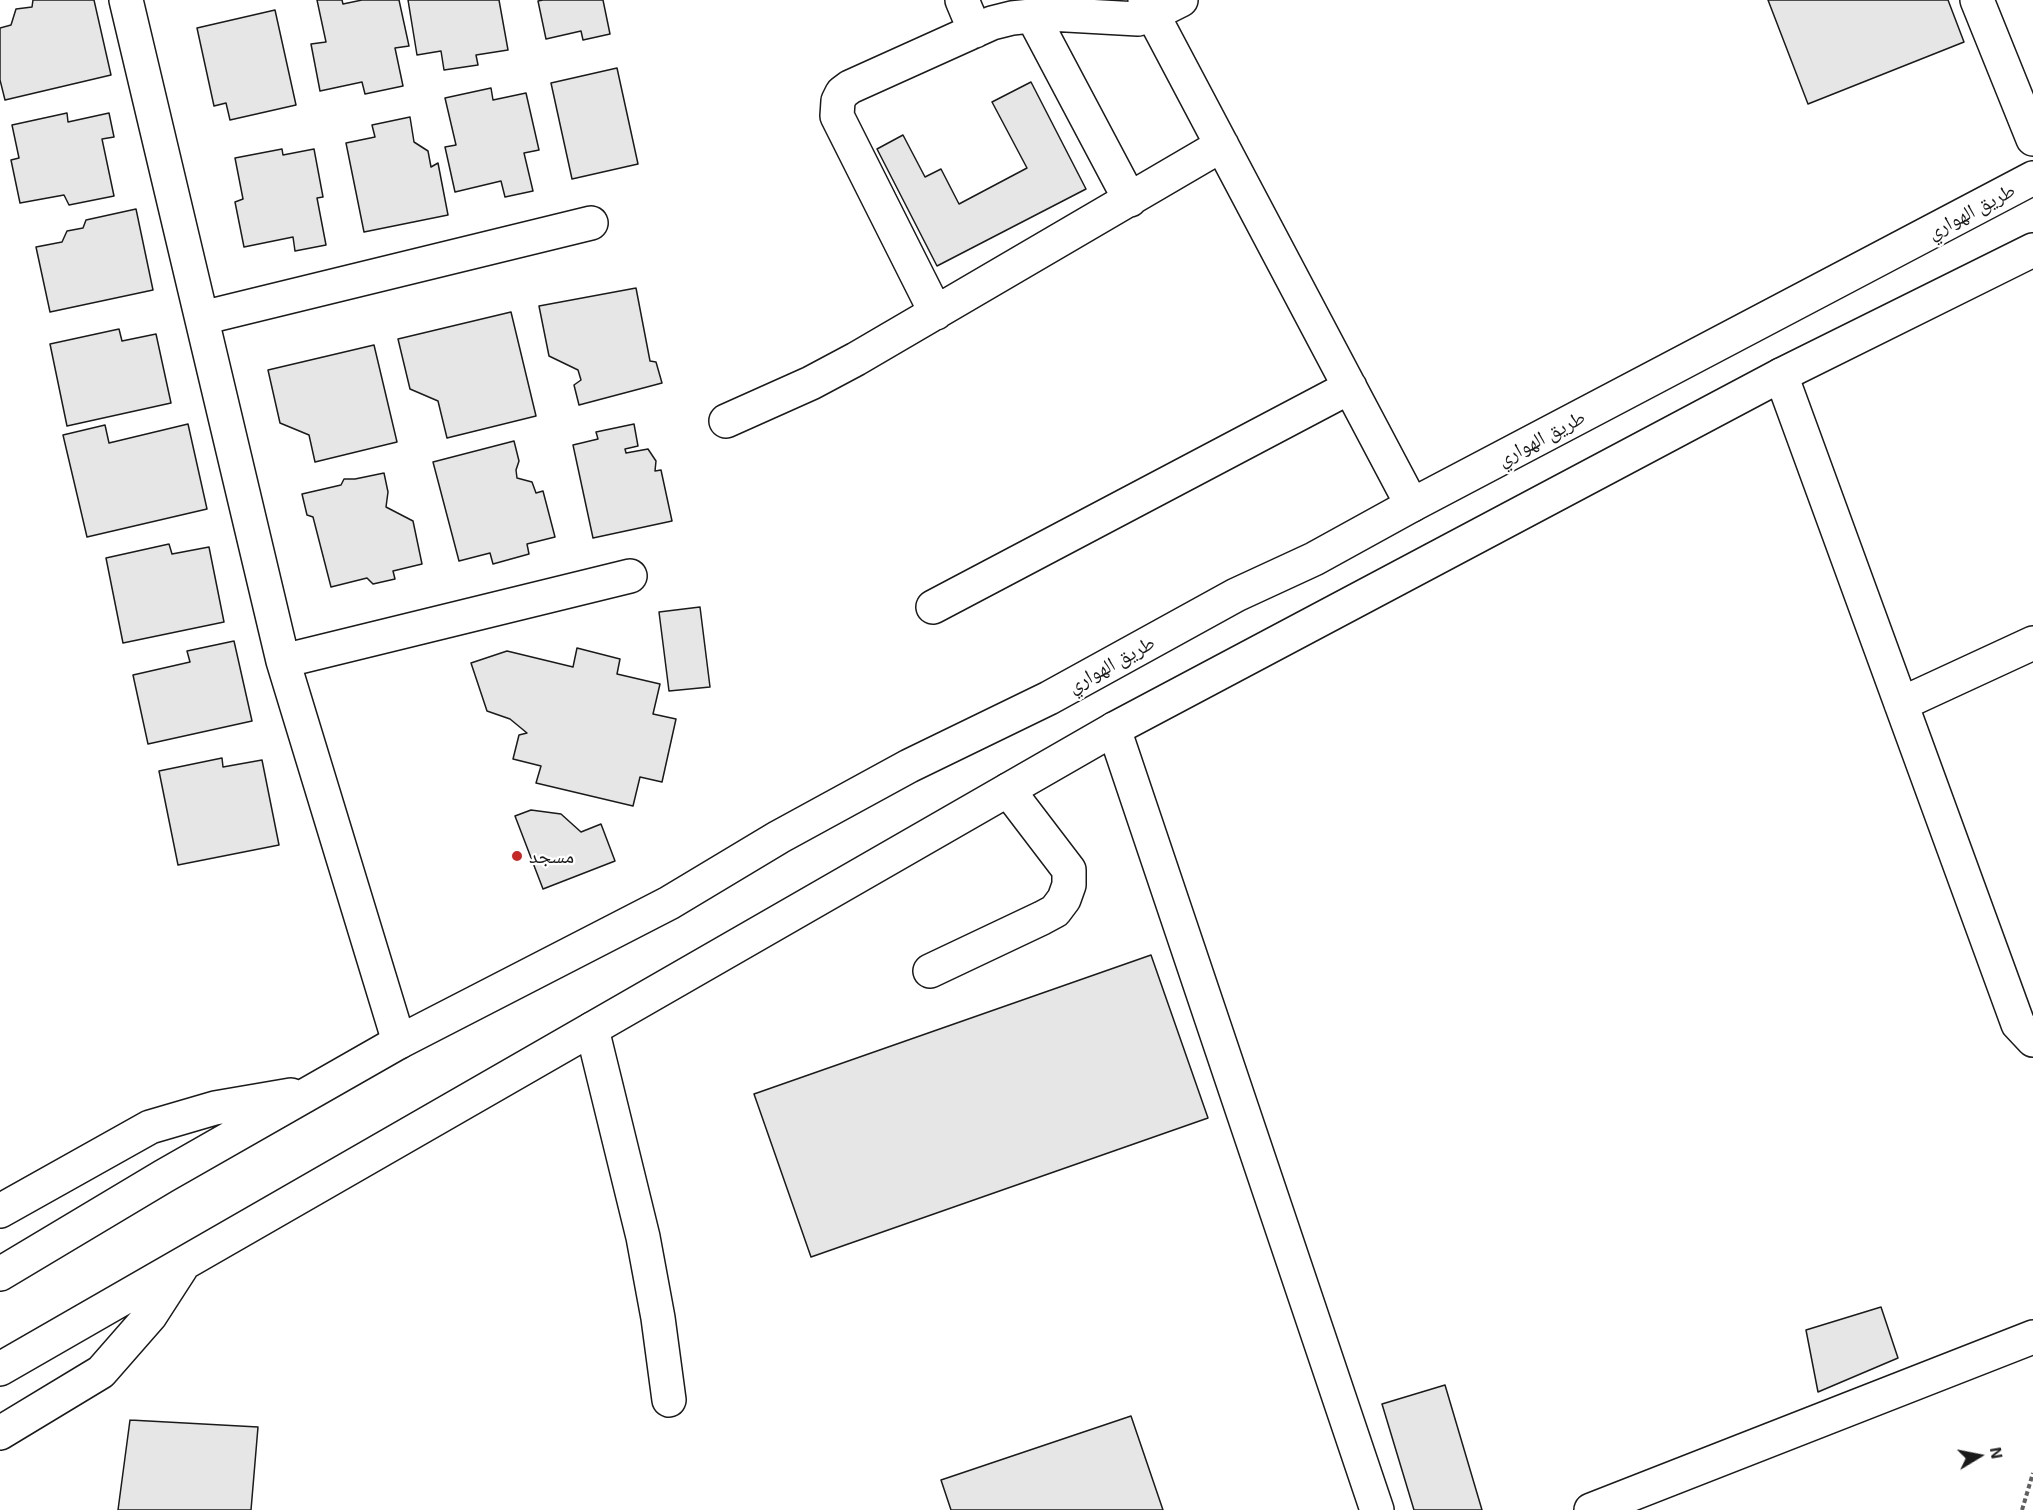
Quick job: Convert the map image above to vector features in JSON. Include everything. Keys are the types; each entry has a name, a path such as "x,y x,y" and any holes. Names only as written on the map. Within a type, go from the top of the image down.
{"main road":[{"path":"126,0 283,660 399,1042"},
{"path":"962,0 975,31"},
{"path":"1977,0 2033,139"},
{"path":"936,313 840,124 836,108 842,93 850,87 992,23 1032,15 1129,19 1159,5 1222,145 1412,506"},
{"path":"1032,15 1130,200"},
{"path":"726,422 829,374 1222,145"},
{"name":"طريق الهواري","path":"0,1274 164,1176 399,1042 669,903 779,837 909,766 1049,698 1236,595 1314,559 2033,178"},
{"path":"202,318 591,223"},
{"path":"0,1369 1114,729 1781,375 2033,250"},
{"path":"1781,375 2018,1024 2033,1040"},
{"path":"933,607 1350,387"},
{"path":"283,660 630,576"},
{"path":"1901,704 2033,643"},
{"path":"1114,729 1377,1510"},
{"path":"930,971 1042,918 1055,911 1064,899 1069,885 1069,870 1008,790"},
{"path":"592,1029 643,1237 658,1318 669,1400"},
{"path":"0,1211 150,1127 215,1108 313,1091"},
{"path":"0,1433 101,1372 150,1316 184,1263"},
{"path":"1592,1510 2033,1337"}],"path":[{"path":"2022,1510 2033,1473"}],"building":[{"path":"33,0 94,0 111,75 5,100 0,80 0,28 11,25 16,9 32,7"},
{"path":"317,0 342,0 343,4 362,0 399,0 409,46 395,48 403,86 365,94 362,82 320,91 311,44 326,42"},
{"path":"408,0 499,0 508,50 476,55 478,65 444,70 441,51 417,55"},
{"path":"603,0 610,34 583,40 581,31 546,39 538,1"},
{"path":"1768,0 1948,0 1964,42 1808,104"},
{"path":"275,10 296,105 230,120 226,103 214,106 197,28"},
{"path":"617,68 638,164 572,179 551,83"},
{"path":"1031,82 1086,189 937,266 877,149 903,135 925,177 941,169 959,204 1027,168 992,102"},
{"path":"491,88 493,100 526,93 539,150 524,153 533,191 505,197 501,181 455,192 445,147 456,145 445,98"},
{"path":"67,113 68,122 109,113 114,137 102,139 114,196 69,205 64,195 20,203 11,160 19,158 12,125"},
{"path":"410,117 414,142 428,151 431,167 438,163 448,215 364,232 346,143 375,137 372,125"},
{"path":"282,149 283,155 314,149 323,197 317,198 326,245 295,251 293,237 244,247 235,202 243,199 235,158"},
{"path":"136,209 153,290 50,312 36,247 62,242 67,231 83,228 86,220"},
{"path":"636,288 650,361 656,362 662,383 579,405 574,385 581,380 578,370 549,356 539,306"},
{"path":"511,312 536,416 447,438 438,401 410,389 398,339"},
{"path":"119,329 122,341 156,334 171,403 67,426 50,344"},
{"path":"374,345 397,442 315,462 309,435 280,423 268,370"},
{"path":"188,424 207,509 87,537 63,435 105,425 109,443"},
{"path":"634,424 638,446 625,449 626,453 648,449 656,461 655,471 661,470 672,521 593,538 573,445 598,439 596,432"},
{"path":"514,441 519,461 516,470 517,478 532,482 536,493 543,491 555,537 527,544 529,554 493,564 490,553 459,561 433,462"},
{"path":"384,473 388,492 386,507 413,521 422,564 393,571 395,579 373,584 367,578 331,587 313,517 307,515 302,494 341,485 344,479"},
{"path":"169,544 172,554 209,547 224,622 123,643 106,558"},
{"path":"700,607 710,687 669,691 659,612"},
{"path":"234,641 252,721 148,744 133,675 190,662 187,651"},
{"path":"577,648 620,659 617,674 660,684 653,714 676,719 662,782 640,777 633,806 536,783 541,766 513,759 519,735 527,733 510,719 487,711 471,663 507,651 573,667"},
{"path":"222,758 223,767 262,760 279,845 178,865 159,771"},
{"path":"531,810 561,814 581,832 601,824 615,861 543,889 515,816"},
{"path":"1151,955 1208,1118 811,1257 754,1094"},
{"path":"1881,1307 1898,1358 1818,1392 1806,1330"},
{"path":"1445,1385 1482,1510 1414,1510 1382,1404"},
{"path":"1131,1416 1163,1510 951,1510 941,1480"},
{"path":"130,1420 258,1427 251,1510 118,1510"}],"place":[{"name":"مسجد","path":"517,856"}]}
